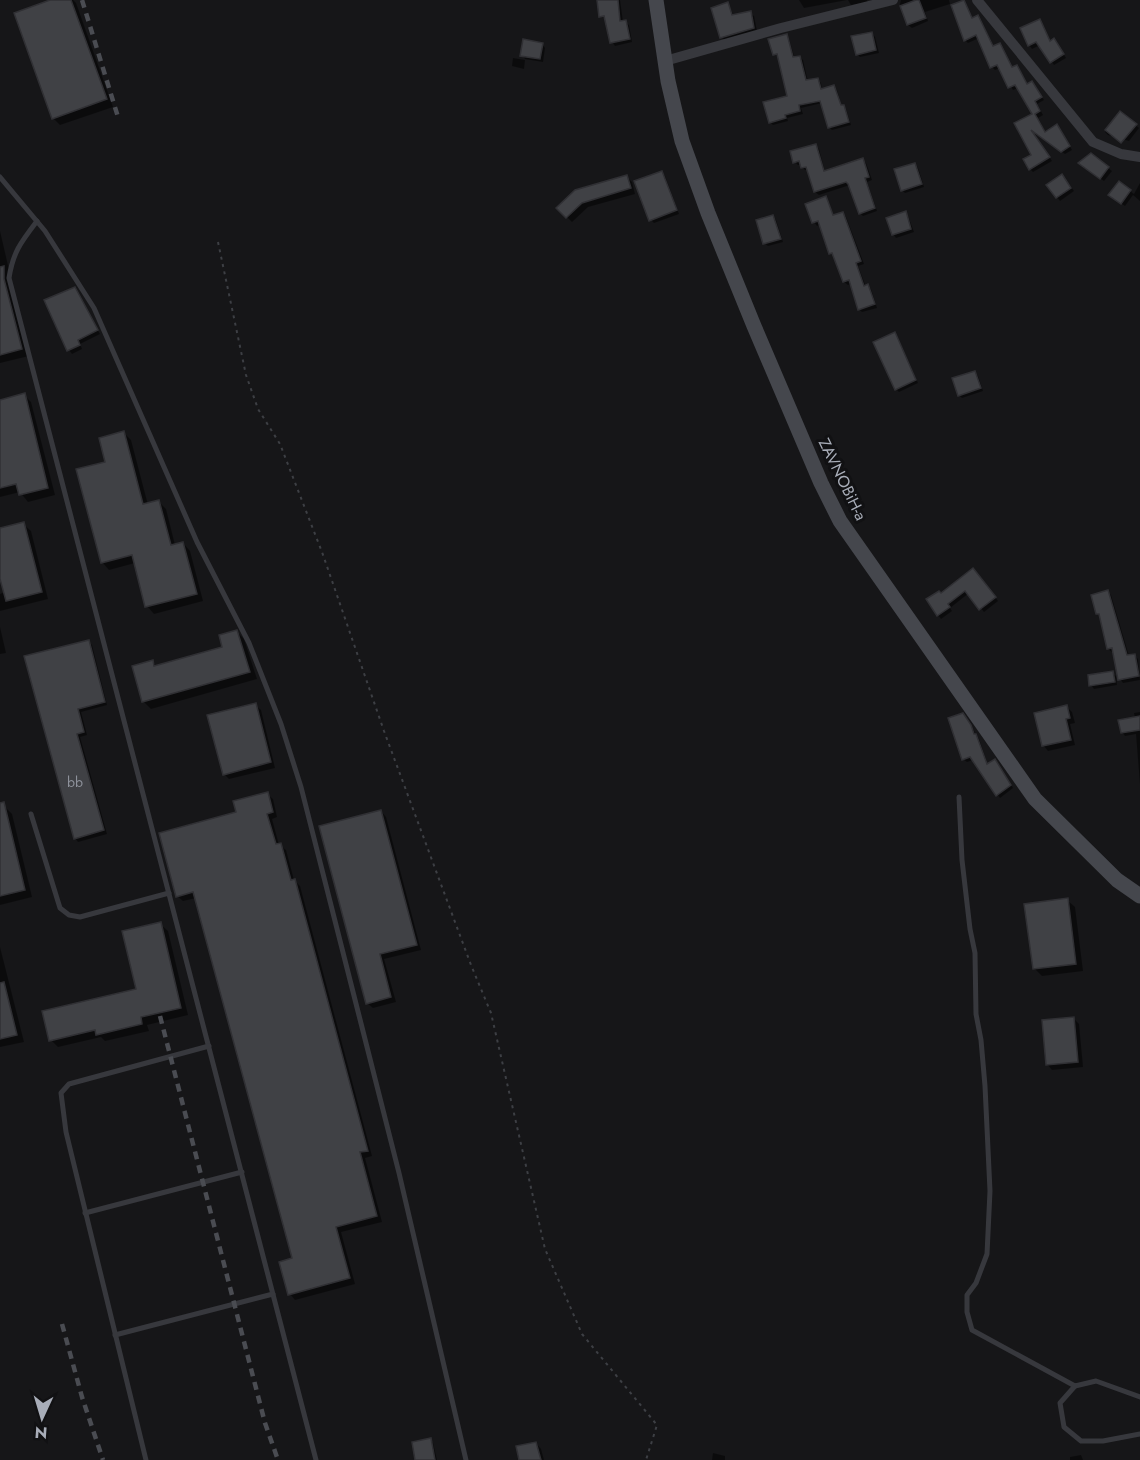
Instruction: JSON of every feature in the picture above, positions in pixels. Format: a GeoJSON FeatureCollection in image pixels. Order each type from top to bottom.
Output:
{"type":"FeatureCollection","features":[{"type":"Feature","properties":{"kind":"main road","name":"ZAVNOBiH-a"},"geometry":{"type":"LineString","coordinates":[[656,0],[665,61],[682,141],[708,213],[754,326],[821,483],[840,521],[1035,799],[1116,880],[1140,896]]}},
{"type":"Feature","properties":{"kind":"street"},"geometry":{"type":"LineString","coordinates":[[665,61],[892,0]]}},
{"type":"Feature","properties":{"kind":"street"},"geometry":{"type":"LineString","coordinates":[[977,0],[1093,141],[1121,154],[1140,157]]}},
{"type":"Feature","properties":{"kind":"lane"},"geometry":{"type":"LineString","coordinates":[[0,177],[37,221],[94,308],[197,542],[249,643],[281,724],[301,787],[399,1173],[466,1460]]}},
{"type":"Feature","properties":{"kind":"lane"},"geometry":{"type":"LineString","coordinates":[[37,221],[17,247],[9,278],[316,1460]]}},
{"type":"Feature","properties":{"kind":"lane"},"geometry":{"type":"LineString","coordinates":[[959,797],[962,860],[976,963],[976,1014],[985,1086],[990,1191],[987,1254],[976,1283],[967,1295],[967,1312],[972,1330],[1075,1386]]}},
{"type":"Feature","properties":{"kind":"lane"},"geometry":{"type":"LineString","coordinates":[[31,814],[60,908],[69,915],[80,917],[169,893]]}},
{"type":"Feature","properties":{"kind":"lane"},"geometry":{"type":"LineString","coordinates":[[146,1460],[66,1132],[61,1093],[69,1084],[209,1046]]}},
{"type":"Feature","properties":{"kind":"lane"},"geometry":{"type":"LineString","coordinates":[[86,1213],[242,1172]]}},
{"type":"Feature","properties":{"kind":"lane"},"geometry":{"type":"LineString","coordinates":[[115,1335],[273,1294]]}},
{"type":"Feature","properties":{"kind":"lane"},"geometry":{"type":"LineString","coordinates":[[1140,1397],[1096,1381],[1075,1386],[1060,1403],[1064,1427],[1082,1441],[1103,1441],[1140,1434]]}},
{"type":"Feature","properties":{"kind":"path"},"geometry":{"type":"LineString","coordinates":[[218,242],[246,375],[255,401],[280,444],[314,531],[388,742],[491,1013],[545,1249],[582,1334],[657,1425],[646,1460]]}},
{"type":"Feature","properties":{"kind":"building"},"geometry":{"type":"Polygon","coordinates":[[[50,0],[71,0],[107,99],[52,119],[14,13],[50,0]]]}},
{"type":"Feature","properties":{"kind":"building"},"geometry":{"type":"Polygon","coordinates":[[[597,0],[618,0],[620,21],[626,20],[630,39],[610,43],[604,16],[599,17],[597,0]]]}},
{"type":"Feature","properties":{"kind":"building"},"geometry":{"type":"Polygon","coordinates":[[[919,0],[926,18],[907,25],[900,6],[919,0]]]}},
{"type":"Feature","properties":{"kind":"building"},"geometry":{"type":"Polygon","coordinates":[[[964,0],[972,18],[978,15],[993,46],[1000,43],[1012,67],[1017,65],[1027,84],[1032,81],[1042,97],[1035,101],[1040,111],[1035,114],[1045,132],[1057,124],[1070,146],[1061,152],[1031,130],[1050,157],[1029,170],[1023,159],[1031,155],[1014,123],[1032,114],[1015,85],[1008,88],[997,65],[990,68],[976,35],[964,41],[951,5],[964,0]]]}},
{"type":"Feature","properties":{"kind":"building"},"geometry":{"type":"Polygon","coordinates":[[[728,2],[732,15],[751,11],[754,28],[720,38],[711,8],[728,2]]]}},
{"type":"Feature","properties":{"kind":"building"},"geometry":{"type":"Polygon","coordinates":[[[1040,19],[1050,41],[1054,38],[1064,54],[1050,63],[1036,42],[1028,46],[1020,28],[1040,19]]]}},
{"type":"Feature","properties":{"kind":"building"},"geometry":{"type":"Polygon","coordinates":[[[872,32],[876,50],[856,55],[851,36],[872,32]]]}},
{"type":"Feature","properties":{"kind":"building"},"geometry":{"type":"Polygon","coordinates":[[[787,34],[793,57],[800,56],[806,80],[818,78],[821,89],[834,85],[849,122],[828,128],[820,101],[799,105],[800,111],[769,123],[763,102],[787,96],[777,54],[773,55],[768,39],[787,34]]]}},
{"type":"Feature","properties":{"kind":"building"},"geometry":{"type":"Polygon","coordinates":[[[523,39],[543,43],[540,59],[520,56],[523,39]]]}},
{"type":"Feature","properties":{"kind":"building"},"geometry":{"type":"Polygon","coordinates":[[[1120,111],[1137,124],[1121,143],[1105,130],[1120,111]]]}},
{"type":"Feature","properties":{"kind":"building"},"geometry":{"type":"Polygon","coordinates":[[[816,144],[824,171],[863,158],[869,177],[865,178],[875,208],[859,214],[846,182],[814,192],[806,167],[801,168],[799,161],[793,163],[790,151],[816,144]]]}},
{"type":"Feature","properties":{"kind":"building"},"geometry":{"type":"Polygon","coordinates":[[[1091,153],[1109,167],[1100,179],[1078,163],[1091,153]]]}},
{"type":"Feature","properties":{"kind":"building"},"geometry":{"type":"Polygon","coordinates":[[[915,163],[922,184],[901,191],[894,169],[915,163]]]}},
{"type":"Feature","properties":{"kind":"building"},"geometry":{"type":"Polygon","coordinates":[[[662,171],[677,210],[649,221],[634,181],[662,171]]]}},
{"type":"Feature","properties":{"kind":"building"},"geometry":{"type":"Polygon","coordinates":[[[1062,174],[1071,188],[1056,198],[1046,185],[1062,174]]]}},
{"type":"Feature","properties":{"kind":"building"},"geometry":{"type":"Polygon","coordinates":[[[627,175],[631,188],[582,203],[566,218],[556,208],[575,190],[627,175]]]}},
{"type":"Feature","properties":{"kind":"building"},"geometry":{"type":"Polygon","coordinates":[[[1119,181],[1131,190],[1121,204],[1108,195],[1119,181]]]}},
{"type":"Feature","properties":{"kind":"building"},"geometry":{"type":"Polygon","coordinates":[[[826,196],[833,215],[843,212],[861,261],[856,263],[864,286],[868,284],[875,304],[858,310],[849,280],[843,282],[832,253],[829,254],[818,221],[812,223],[805,204],[826,196]]]}},
{"type":"Feature","properties":{"kind":"building"},"geometry":{"type":"Polygon","coordinates":[[[906,211],[911,229],[892,235],[886,218],[906,211]]]}},
{"type":"Feature","properties":{"kind":"building"},"geometry":{"type":"Polygon","coordinates":[[[773,215],[781,239],[763,244],[756,220],[773,215]]]}},
{"type":"Feature","properties":{"kind":"building"},"geometry":{"type":"Polygon","coordinates":[[[4,266],[4,279],[22,349],[0,355],[0,267],[4,266]]]}},
{"type":"Feature","properties":{"kind":"building"},"geometry":{"type":"Polygon","coordinates":[[[75,287],[98,330],[78,340],[80,345],[67,351],[44,300],[75,287]]]}},
{"type":"Feature","properties":{"kind":"building"},"geometry":{"type":"Polygon","coordinates":[[[895,332],[916,380],[895,390],[873,342],[895,332]]]}},
{"type":"Feature","properties":{"kind":"building"},"geometry":{"type":"Polygon","coordinates":[[[975,371],[981,388],[958,396],[952,378],[975,371]]]}},
{"type":"Feature","properties":{"kind":"building"},"geometry":{"type":"Polygon","coordinates":[[[25,393],[48,488],[19,495],[16,484],[0,488],[0,400],[25,393]]]}},
{"type":"Feature","properties":{"kind":"building"},"geometry":{"type":"Polygon","coordinates":[[[124,431],[143,504],[159,500],[171,545],[183,542],[197,594],[145,607],[132,555],[101,563],[76,469],[105,462],[99,438],[124,431]]]}},
{"type":"Feature","properties":{"kind":"building"},"geometry":{"type":"Polygon","coordinates":[[[24,522],[42,592],[6,601],[0,579],[0,528],[24,522]]]}},
{"type":"Feature","properties":{"kind":"building"},"geometry":{"type":"Polygon","coordinates":[[[973,568],[996,597],[979,610],[965,591],[948,604],[950,607],[937,616],[926,599],[939,591],[941,593],[973,568]]]}},
{"type":"Feature","properties":{"kind":"building"},"geometry":{"type":"Polygon","coordinates":[[[1108,590],[1127,655],[1135,654],[1139,676],[1118,680],[1112,648],[1107,649],[1099,614],[1096,614],[1091,595],[1108,590]]]}},
{"type":"Feature","properties":{"kind":"building"},"geometry":{"type":"Polygon","coordinates":[[[237,630],[250,672],[142,702],[132,666],[153,660],[154,666],[222,647],[219,635],[237,630]]]}},
{"type":"Feature","properties":{"kind":"building"},"geometry":{"type":"Polygon","coordinates":[[[89,640],[105,702],[78,709],[84,732],[77,734],[104,830],[74,839],[24,656],[89,640]]]}},
{"type":"Feature","properties":{"kind":"building"},"geometry":{"type":"Polygon","coordinates":[[[1113,671],[1115,682],[1089,686],[1088,675],[1113,671]]]}},
{"type":"Feature","properties":{"kind":"building"},"geometry":{"type":"Polygon","coordinates":[[[256,703],[271,762],[223,775],[207,715],[256,703]]]}},
{"type":"Feature","properties":{"kind":"building"},"geometry":{"type":"Polygon","coordinates":[[[1067,705],[1070,718],[1066,719],[1071,740],[1042,746],[1034,713],[1067,705]]]}},
{"type":"Feature","properties":{"kind":"building"},"geometry":{"type":"Polygon","coordinates":[[[963,713],[976,734],[987,764],[995,759],[1011,785],[996,796],[970,757],[962,760],[948,718],[963,713]]]}},
{"type":"Feature","properties":{"kind":"building"},"geometry":{"type":"Polygon","coordinates":[[[1140,716],[1140,730],[1121,733],[1118,720],[1140,716]]]}},
{"type":"Feature","properties":{"kind":"building"},"geometry":{"type":"Polygon","coordinates":[[[268,792],[273,812],[267,814],[276,844],[281,843],[291,880],[295,879],[368,1151],[360,1152],[377,1216],[336,1227],[350,1278],[288,1295],[279,1262],[292,1258],[193,892],[176,897],[159,833],[236,812],[233,801],[268,792]]]}},
{"type":"Feature","properties":{"kind":"building"},"geometry":{"type":"Polygon","coordinates":[[[4,802],[25,890],[0,896],[0,803],[4,802]]]}},
{"type":"Feature","properties":{"kind":"building"},"geometry":{"type":"Polygon","coordinates":[[[381,810],[417,945],[380,954],[391,997],[366,1004],[319,826],[381,810]]]}},
{"type":"Feature","properties":{"kind":"building"},"geometry":{"type":"Polygon","coordinates":[[[1068,898],[1076,964],[1033,969],[1024,904],[1068,898]]]}},
{"type":"Feature","properties":{"kind":"building"},"geometry":{"type":"Polygon","coordinates":[[[161,922],[181,1008],[141,1017],[142,1024],[96,1035],[95,1030],[49,1041],[42,1011],[136,989],[122,931],[161,922]]]}},
{"type":"Feature","properties":{"kind":"building"},"geometry":{"type":"Polygon","coordinates":[[[4,982],[17,1035],[0,1039],[0,983],[4,982]]]}},
{"type":"Feature","properties":{"kind":"building"},"geometry":{"type":"Polygon","coordinates":[[[1074,1017],[1078,1062],[1046,1065],[1042,1020],[1074,1017]]]}},
{"type":"Feature","properties":{"kind":"building"},"geometry":{"type":"Polygon","coordinates":[[[431,1438],[435,1460],[415,1460],[412,1442],[431,1438]]]}},
{"type":"Feature","properties":{"kind":"building"},"geometry":{"type":"Polygon","coordinates":[[[536,1442],[541,1460],[519,1460],[516,1446],[536,1442]]]}},
{"type":"Feature","properties":{"kind":"railway"},"geometry":{"type":"LineString","coordinates":[[82,0],[118,117]]}},
{"type":"Feature","properties":{"kind":"railway"},"geometry":{"type":"LineString","coordinates":[[160,1016],[265,1423],[278,1460]]}},
{"type":"Feature","properties":{"kind":"railway"},"geometry":{"type":"LineString","coordinates":[[62,1324],[82,1397],[103,1460]]}}]}
